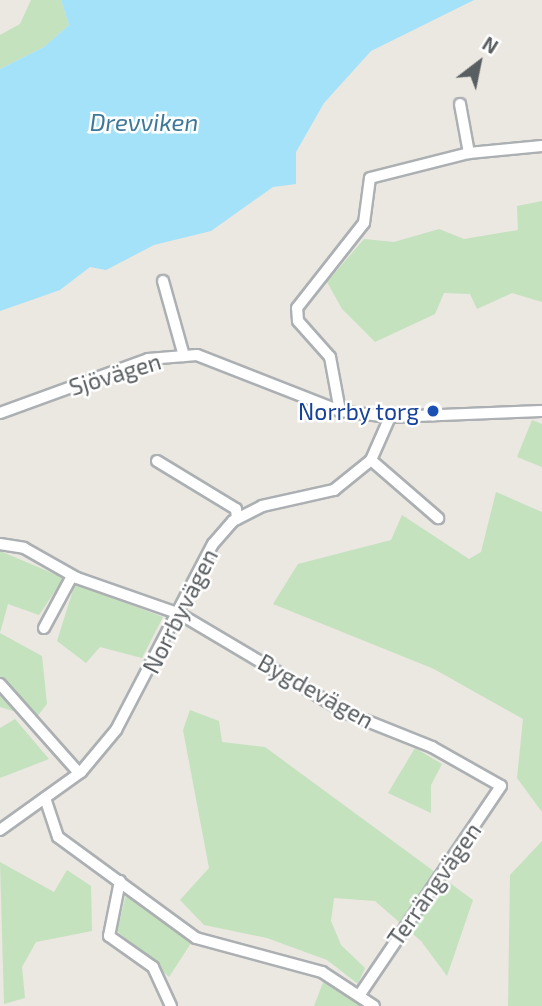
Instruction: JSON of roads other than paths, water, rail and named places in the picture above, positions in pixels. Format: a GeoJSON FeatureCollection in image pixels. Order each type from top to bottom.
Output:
{"type":"FeatureCollection","features":[{"type":"Feature","properties":{"kind":"street"},"geometry":{"type":"LineString","coordinates":[[460,104],[469,153]]}},
{"type":"Feature","properties":{"kind":"street"},"geometry":{"type":"LineString","coordinates":[[340,411],[330,357],[298,321],[297,308],[364,223],[370,178],[469,153],[542,146]]}},
{"type":"Feature","properties":{"kind":"street"},"geometry":{"type":"LineString","coordinates":[[163,281],[184,356]]}},
{"type":"Feature","properties":{"kind":"street","name":"Sjövägen"},"geometry":{"type":"LineString","coordinates":[[0,413],[148,359],[184,356],[233,364],[340,411],[390,417]]}},
{"type":"Feature","properties":{"kind":"street"},"geometry":{"type":"LineString","coordinates":[[390,417],[542,411]]}},
{"type":"Feature","properties":{"kind":"street","name":"Norrbyvägen"},"geometry":{"type":"LineString","coordinates":[[0,830],[79,773],[116,730],[180,614],[213,544],[237,519],[334,490],[371,460],[390,417]]}},
{"type":"Feature","properties":{"kind":"street"},"geometry":{"type":"LineString","coordinates":[[371,460],[438,518]]}},
{"type":"Feature","properties":{"kind":"street"},"geometry":{"type":"LineString","coordinates":[[157,461],[236,509],[237,519]]}},
{"type":"Feature","properties":{"kind":"street","name":"Bygdevägen"},"geometry":{"type":"LineString","coordinates":[[0,544],[24,548],[72,576],[180,614],[347,713],[493,778]]}},
{"type":"Feature","properties":{"kind":"street"},"geometry":{"type":"LineString","coordinates":[[44,628],[72,576]]}},
{"type":"Feature","properties":{"kind":"street"},"geometry":{"type":"LineString","coordinates":[[0,684],[79,773]]}},
{"type":"Feature","properties":{"kind":"street","name":"Terrängvägen"},"geometry":{"type":"LineString","coordinates":[[360,994],[451,851],[501,791],[493,778]]}},
{"type":"Feature","properties":{"kind":"street"},"geometry":{"type":"LineString","coordinates":[[45,799],[58,837],[196,938],[288,960],[360,994],[374,1006]]}},
{"type":"Feature","properties":{"kind":"street"},"geometry":{"type":"LineString","coordinates":[[120,881],[109,936],[153,967],[171,1006]]}},
{"type":"Feature","properties":{"kind":"water","name":"Drevviken"},"geometry":{"type":"Polygon","coordinates":[[[61,0],[474,0],[371,51],[324,103],[296,152],[296,184],[273,187],[211,231],[154,245],[106,270],[90,267],[60,290],[0,311],[0,69],[44,47],[69,25],[61,0]]]}},
{"type":"Feature","properties":{"kind":"place","name":"Norrby torg"},"geometry":{"type":"Point","coordinates":[433,411]}}]}
